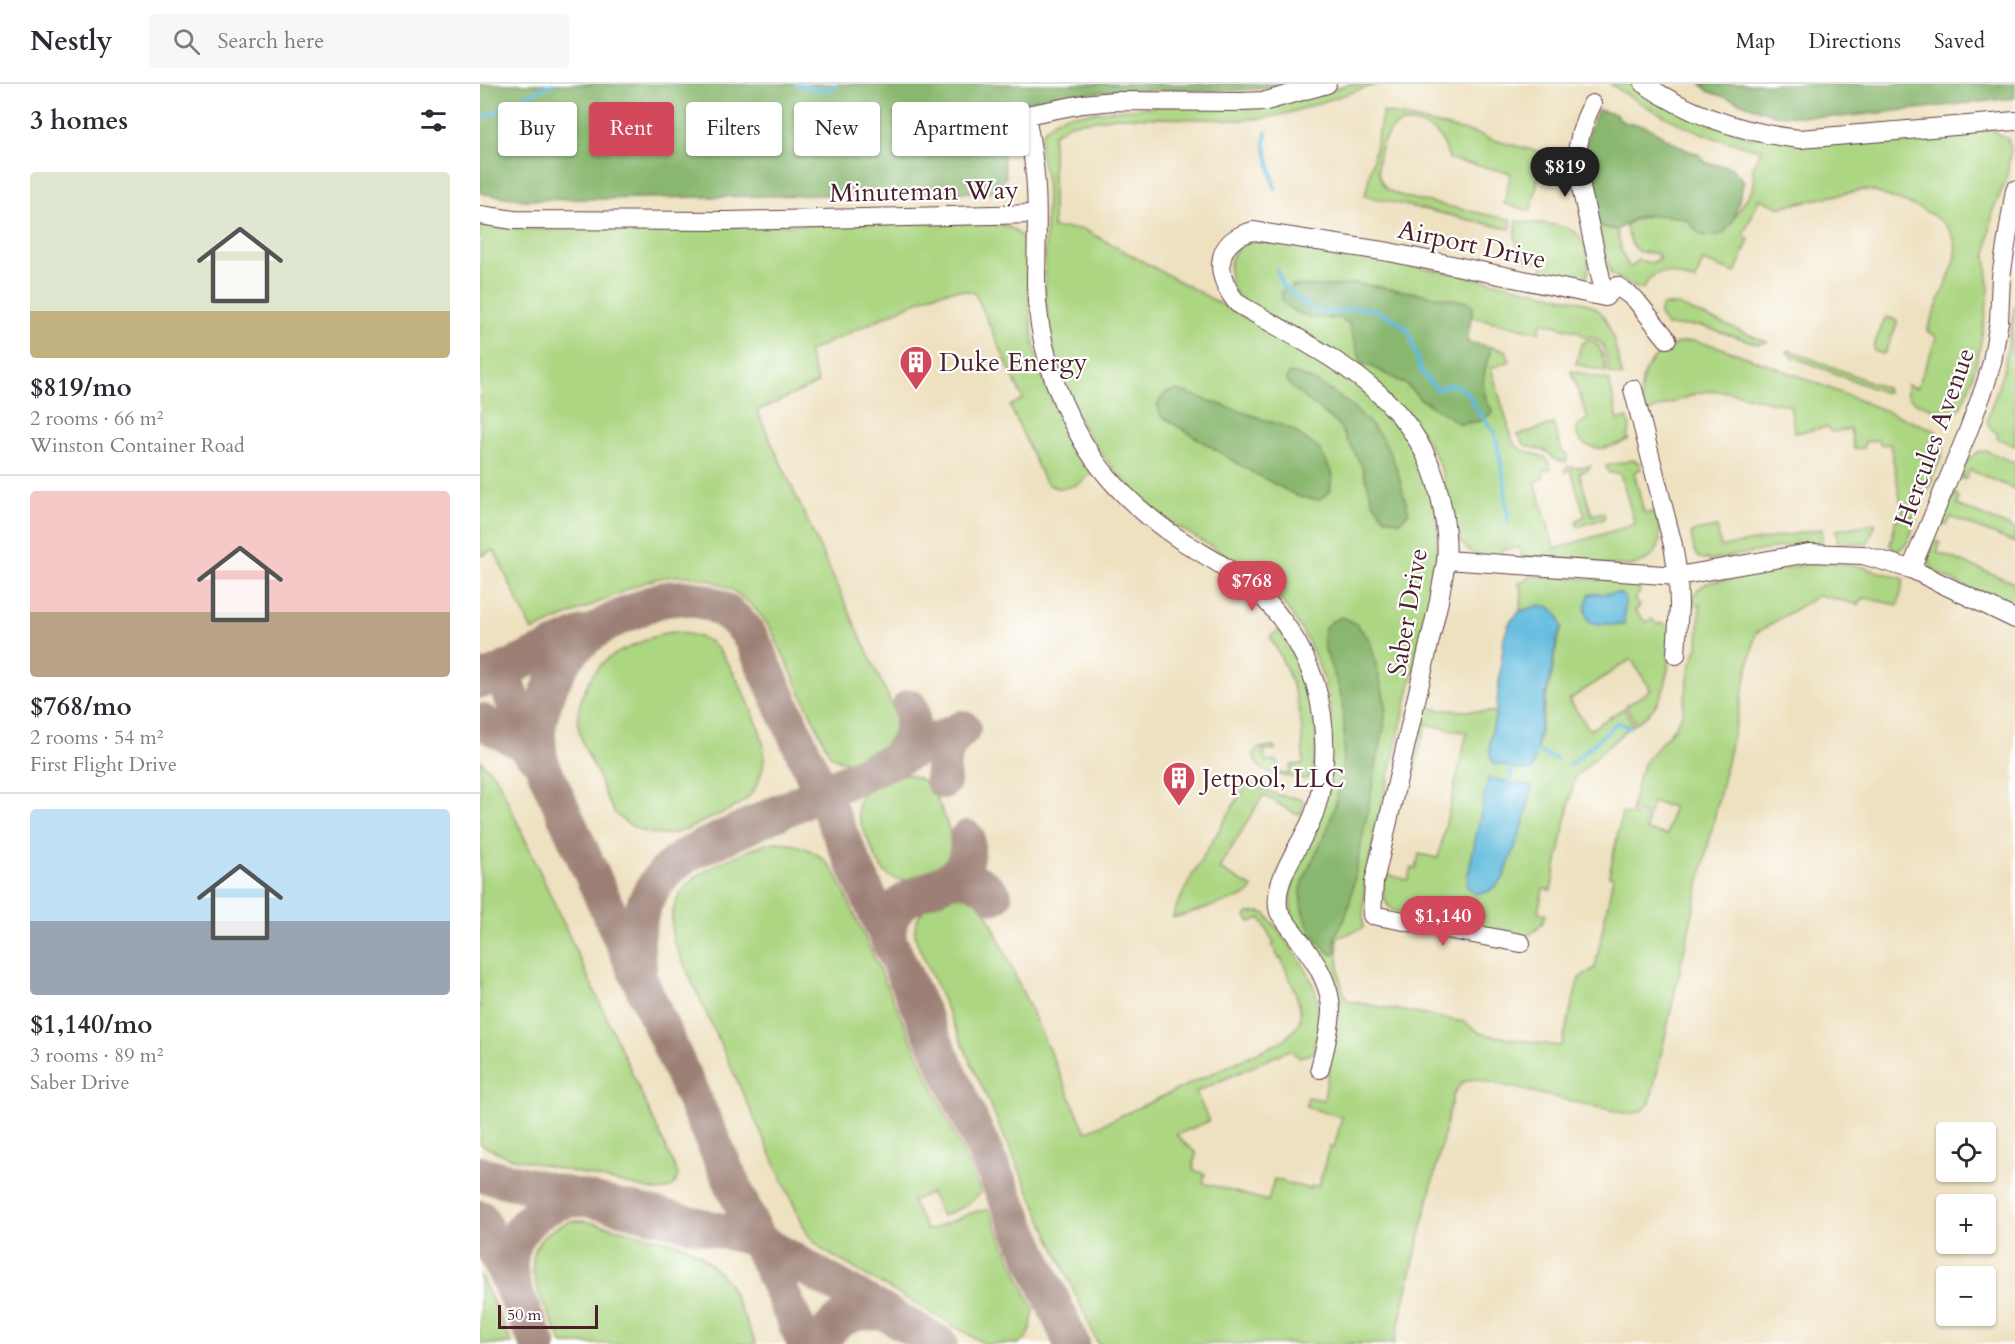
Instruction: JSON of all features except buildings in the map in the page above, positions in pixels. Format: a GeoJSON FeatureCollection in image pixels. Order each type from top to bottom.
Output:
{"type":"FeatureCollection","features":[{"type":"Feature","properties":{"kind":"street","name":"Minuteman Way"},"geometry":{"type":"LineString","coordinates":[[480,215],[514,220],[728,221],[1036,214],[1036,189],[1018,116],[1083,104],[1114,101],[1266,101],[1327,84]]}},
{"type":"Feature","properties":{"kind":"street"},"geometry":{"type":"LineString","coordinates":[[1644,84],[1715,120],[1772,136],[1800,139],[2015,121]]}},
{"type":"Feature","properties":{"kind":"street"},"geometry":{"type":"LineString","coordinates":[[1592,104],[1583,122],[1577,144],[1576,164],[1605,297]]}},
{"type":"Feature","properties":{"kind":"street","name":"Hercules Avenue"},"geometry":{"type":"LineString","coordinates":[[1911,569],[1985,386],[1992,362],[1999,321],[2001,277],[2011,240],[2015,190]]}},
{"type":"Feature","properties":{"kind":"street"},"geometry":{"type":"LineString","coordinates":[[1036,214],[1036,286],[1042,336],[1053,378],[1083,443],[1103,471],[1133,503],[1177,537],[1241,578],[1268,602],[1296,640],[1315,685],[1324,734],[1321,792],[1306,834],[1282,879],[1276,903],[1279,912],[1319,968],[1328,989],[1331,1010],[1320,1069]]}},
{"type":"Feature","properties":{"kind":"street","name":"Airport Drive"},"geometry":{"type":"LineString","coordinates":[[1239,235],[1253,231],[1389,252],[1605,297],[1617,286],[1635,298],[1666,339]]}},
{"type":"Feature","properties":{"kind":"street","name":"Saber Drive"},"geometry":{"type":"LineString","coordinates":[[1239,235],[1228,243],[1222,255],[1221,271],[1226,289],[1237,303],[1355,373],[1389,401],[1422,445],[1437,483],[1444,512],[1446,560],[1439,601],[1374,882],[1372,915],[1521,943]]}},
{"type":"Feature","properties":{"kind":"street","name":"Hercules Avenue"},"geometry":{"type":"LineString","coordinates":[[1999,321],[2015,280]]}},
{"type":"Feature","properties":{"kind":"street"},"geometry":{"type":"LineString","coordinates":[[1633,389],[1672,545],[1679,606],[1676,655]]}},
{"type":"Feature","properties":{"kind":"street"},"geometry":{"type":"LineString","coordinates":[[1446,560],[1677,576],[1809,553],[1863,555],[1911,569],[2015,619]]}},
{"type":"Feature","properties":{"kind":"green space"},"geometry":{"type":"Polygon","coordinates":[[[480,84],[1285,84],[1227,91],[1112,91],[1029,102],[892,102],[892,156],[1003,156],[1006,177],[996,192],[526,200],[480,193],[480,84]]]}},
{"type":"Feature","properties":{"kind":"green space"},"geometry":{"type":"Polygon","coordinates":[[[1350,84],[1377,84],[1289,113],[1265,118],[1239,120],[1117,117],[1069,124],[1053,135],[1053,228],[1083,229],[1267,329],[1343,374],[1377,401],[1404,431],[1426,474],[1437,513],[1436,575],[1372,849],[1364,892],[1363,928],[1337,938],[1340,979],[1348,1001],[1464,1022],[1482,1034],[1558,1046],[1562,1044],[1579,978],[1595,968],[1613,877],[1609,876],[1622,813],[1648,818],[1646,830],[1667,835],[1673,807],[1652,802],[1649,815],[1631,811],[1639,776],[1646,760],[1675,727],[1682,714],[1691,664],[1698,647],[1700,605],[1691,604],[1696,592],[1707,583],[1819,562],[1859,566],[1904,579],[1898,605],[1865,598],[1859,605],[1819,595],[1756,633],[1650,1103],[1647,1106],[1631,1114],[1476,1079],[1462,1084],[1453,1096],[1394,1344],[1098,1344],[917,943],[915,928],[917,921],[920,914],[930,904],[954,894],[970,896],[984,908],[1086,1132],[1282,1041],[1293,1031],[1300,1019],[1297,997],[1261,918],[1250,922],[1246,916],[1249,913],[1266,914],[1301,961],[1316,993],[1319,1011],[1318,1030],[1313,1051],[1311,1054],[1299,1057],[1289,1050],[1196,1092],[1209,1121],[1176,1135],[1196,1153],[1193,1170],[1205,1174],[1203,1183],[1268,1201],[1274,1179],[1310,1189],[1311,1186],[1319,1186],[1329,1147],[1334,1148],[1342,1117],[1309,1108],[1306,1105],[1308,1097],[1324,1100],[1336,1021],[1293,919],[1290,899],[1312,824],[1331,713],[1324,682],[1307,639],[1277,596],[1251,572],[1172,523],[1140,497],[1109,463],[1083,426],[1073,407],[1062,381],[1048,325],[1045,276],[1047,193],[1041,157],[1041,138],[1045,129],[1068,115],[1333,89],[1350,84]]]}},
{"type":"Feature","properties":{"kind":"green space"},"geometry":{"type":"Polygon","coordinates":[[[1610,84],[1630,84],[1659,103],[1752,138],[1995,129],[1995,133],[2008,139],[2011,149],[2006,181],[1993,210],[1986,257],[1989,290],[1980,347],[1971,383],[1961,407],[1953,413],[1943,413],[1913,401],[1907,395],[1907,385],[1917,388],[1937,337],[1927,331],[1955,261],[1956,245],[1951,232],[1942,222],[1901,201],[1873,191],[1862,190],[1781,208],[1759,199],[1743,236],[1749,239],[1735,273],[1703,261],[1695,281],[1673,274],[1659,273],[1640,290],[1611,274],[1598,226],[1617,230],[1623,255],[1630,267],[1637,260],[1651,263],[1660,259],[1656,253],[1639,252],[1631,243],[1625,225],[1636,219],[1661,215],[1674,217],[1724,233],[1754,187],[1753,166],[1761,150],[1721,140],[1687,127],[1610,84]]]}},
{"type":"Feature","properties":{"kind":"green space"},"geometry":{"type":"Polygon","coordinates":[[[1701,84],[2015,84],[2015,98],[1841,117],[1775,115],[1708,91],[1701,84]]]}},
{"type":"Feature","properties":{"kind":"green space"},"geometry":{"type":"Polygon","coordinates":[[[1598,110],[1615,114],[1623,122],[1646,126],[1686,150],[1698,154],[1707,163],[1730,167],[1744,181],[1733,221],[1724,233],[1711,236],[1702,235],[1687,219],[1662,215],[1638,217],[1617,230],[1598,226],[1584,160],[1589,130],[1598,110]]]}},
{"type":"Feature","properties":{"kind":"green space"},"geometry":{"type":"Polygon","coordinates":[[[1383,112],[1479,134],[1489,139],[1544,153],[1531,211],[1504,204],[1511,173],[1449,159],[1437,134],[1427,127],[1412,123],[1399,124],[1392,129],[1382,144],[1378,171],[1385,187],[1405,197],[1512,220],[1510,229],[1365,196],[1383,112]]]}},
{"type":"Feature","properties":{"kind":"green space"},"geometry":{"type":"Polygon","coordinates":[[[1517,221],[1555,225],[1576,233],[1583,243],[1588,258],[1586,278],[1581,282],[1572,283],[1540,278],[1544,264],[1519,256],[1515,235],[1517,221]]]}},
{"type":"Feature","properties":{"kind":"green space"},"geometry":{"type":"Polygon","coordinates":[[[974,222],[1004,225],[1016,232],[1027,245],[1031,320],[1041,374],[1058,412],[1090,470],[1091,473],[1087,478],[1075,485],[1062,488],[1049,485],[1044,480],[1010,406],[1023,399],[975,293],[970,291],[952,291],[929,296],[808,352],[818,383],[757,411],[896,714],[896,731],[884,747],[878,752],[856,760],[841,761],[830,755],[772,631],[751,605],[738,594],[710,580],[677,576],[653,580],[631,587],[532,631],[494,550],[480,556],[480,223],[496,227],[526,229],[974,222]]]}},
{"type":"Feature","properties":{"kind":"green space"},"geometry":{"type":"Polygon","coordinates":[[[1262,240],[1463,275],[1575,300],[1597,309],[1610,330],[1622,376],[1609,373],[1604,347],[1601,343],[1592,336],[1585,338],[1579,332],[1542,322],[1539,332],[1472,317],[1473,306],[1469,302],[1355,283],[1322,287],[1291,285],[1328,319],[1341,318],[1349,324],[1362,364],[1373,367],[1407,385],[1419,398],[1460,424],[1481,421],[1488,404],[1483,390],[1483,377],[1491,347],[1506,351],[1510,361],[1491,368],[1513,442],[1520,449],[1546,458],[1551,469],[1544,471],[1543,478],[1535,482],[1555,549],[1635,524],[1620,473],[1609,473],[1606,466],[1633,460],[1639,463],[1641,469],[1634,472],[1644,513],[1656,512],[1660,540],[1654,553],[1649,559],[1630,566],[1521,559],[1521,548],[1503,549],[1502,558],[1479,555],[1467,549],[1455,532],[1439,463],[1419,428],[1242,300],[1234,290],[1230,275],[1231,259],[1245,244],[1262,240]]]}},
{"type":"Feature","properties":{"kind":"green space"},"geometry":{"type":"Polygon","coordinates":[[[1355,283],[1469,302],[1473,306],[1467,342],[1491,347],[1484,373],[1483,388],[1493,412],[1481,421],[1460,424],[1419,398],[1407,385],[1373,367],[1362,364],[1349,324],[1341,318],[1311,318],[1292,310],[1282,301],[1281,292],[1297,286],[1336,286],[1355,283]]]}},
{"type":"Feature","properties":{"kind":"green space"},"geometry":{"type":"Polygon","coordinates":[[[1678,305],[1767,342],[1759,344],[1701,326],[1667,326],[1660,314],[1663,306],[1678,305]]]}},
{"type":"Feature","properties":{"kind":"green space"},"geometry":{"type":"Polygon","coordinates":[[[2015,305],[2011,348],[2015,357],[2015,446],[1997,438],[1998,434],[1990,428],[1987,420],[2003,372],[2015,305]]]}},
{"type":"Feature","properties":{"kind":"green space"},"geometry":{"type":"Polygon","coordinates":[[[1885,318],[1897,321],[1897,324],[1885,353],[1882,354],[1874,351],[1873,348],[1885,318]]]}},
{"type":"Feature","properties":{"kind":"green space"},"geometry":{"type":"Polygon","coordinates":[[[1590,339],[1600,349],[1606,372],[1576,364],[1581,344],[1590,339]]]}},
{"type":"Feature","properties":{"kind":"green space"},"geometry":{"type":"Polygon","coordinates":[[[1693,341],[1716,346],[1796,375],[1936,431],[1935,434],[1943,445],[1942,454],[1916,519],[1903,514],[1890,444],[1880,445],[1878,440],[1865,442],[1863,448],[1854,449],[1850,429],[1832,432],[1827,427],[1795,433],[1790,405],[1721,391],[1698,393],[1645,413],[1641,396],[1642,383],[1650,364],[1664,350],[1673,345],[1693,341]]]}},
{"type":"Feature","properties":{"kind":"green space"},"geometry":{"type":"Polygon","coordinates":[[[1789,350],[1886,388],[1887,392],[1791,356],[1787,352],[1789,350]]]}},
{"type":"Feature","properties":{"kind":"green space"},"geometry":{"type":"Polygon","coordinates":[[[1571,371],[1609,380],[1618,420],[1628,418],[1630,429],[1627,436],[1629,439],[1601,448],[1586,445],[1579,439],[1578,425],[1588,419],[1571,371]]]}},
{"type":"Feature","properties":{"kind":"green space"},"geometry":{"type":"Polygon","coordinates":[[[1289,373],[1303,376],[1332,391],[1360,413],[1382,438],[1395,464],[1409,512],[1400,522],[1384,517],[1373,502],[1362,466],[1338,424],[1291,387],[1286,380],[1289,373]]]}},
{"type":"Feature","properties":{"kind":"green space"},"geometry":{"type":"Polygon","coordinates":[[[1178,390],[1292,429],[1320,450],[1333,475],[1329,492],[1319,500],[1299,497],[1250,471],[1161,416],[1157,405],[1165,393],[1178,390]]]}},
{"type":"Feature","properties":{"kind":"green space"},"geometry":{"type":"Polygon","coordinates":[[[1553,424],[1562,451],[1568,456],[1566,462],[1554,459],[1548,452],[1525,445],[1518,435],[1553,424]]]}},
{"type":"Feature","properties":{"kind":"green space"},"geometry":{"type":"Polygon","coordinates":[[[1987,451],[2015,463],[2015,489],[1970,470],[1966,479],[1962,479],[1969,459],[1976,453],[1987,451]]]}},
{"type":"Feature","properties":{"kind":"green space"},"geometry":{"type":"Polygon","coordinates":[[[1567,466],[1575,468],[1591,466],[1588,470],[1579,473],[1592,515],[1603,512],[1605,516],[1603,519],[1576,525],[1577,520],[1585,516],[1571,470],[1564,472],[1567,466]]]}},
{"type":"Feature","properties":{"kind":"green space"},"geometry":{"type":"Polygon","coordinates":[[[1955,493],[1959,497],[1957,505],[2015,529],[2015,543],[1951,517],[1947,525],[1942,525],[1955,493]]]}},
{"type":"Feature","properties":{"kind":"green space"},"geometry":{"type":"Polygon","coordinates":[[[1904,517],[1915,522],[1906,544],[1894,550],[1890,545],[1896,519],[1904,517]]]}},
{"type":"Feature","properties":{"kind":"green space"},"geometry":{"type":"Polygon","coordinates":[[[1875,523],[1866,544],[1838,542],[1836,530],[1875,523]]]}},
{"type":"Feature","properties":{"kind":"green space"},"geometry":{"type":"Polygon","coordinates":[[[1717,527],[1721,547],[1822,529],[1822,542],[1792,545],[1711,560],[1699,558],[1694,550],[1691,533],[1717,527]]]}},
{"type":"Feature","properties":{"kind":"green space"},"geometry":{"type":"Polygon","coordinates":[[[1936,541],[1940,543],[1937,552],[2015,583],[2015,612],[1934,571],[1929,556],[1936,541]]]}},
{"type":"Feature","properties":{"kind":"green space"},"geometry":{"type":"Polygon","coordinates":[[[1532,576],[1638,581],[1640,592],[1634,600],[1640,606],[1635,611],[1646,622],[1652,619],[1657,624],[1664,623],[1670,629],[1668,669],[1662,694],[1656,705],[1636,723],[1626,706],[1651,690],[1631,659],[1569,700],[1590,730],[1624,708],[1634,725],[1618,721],[1568,765],[1570,767],[1618,723],[1627,729],[1575,777],[1551,890],[1543,889],[1538,912],[1546,914],[1537,929],[1522,937],[1394,911],[1387,904],[1383,890],[1384,874],[1408,880],[1411,868],[1416,869],[1419,854],[1438,858],[1467,733],[1426,724],[1413,776],[1411,779],[1408,778],[1424,701],[1428,701],[1427,707],[1440,710],[1496,712],[1490,741],[1537,752],[1545,702],[1562,627],[1541,605],[1520,611],[1522,591],[1519,583],[1532,576]],[[1624,596],[1586,613],[1589,621],[1625,614],[1624,596]]]}},
{"type":"Feature","properties":{"kind":"green space"},"geometry":{"type":"Polygon","coordinates":[[[1342,617],[1356,624],[1370,640],[1386,705],[1384,727],[1350,902],[1345,919],[1335,936],[1336,953],[1333,955],[1322,946],[1311,931],[1303,913],[1301,888],[1327,830],[1341,777],[1344,740],[1342,700],[1323,636],[1327,625],[1342,617]]]}},
{"type":"Feature","properties":{"kind":"green space"},"geometry":{"type":"Polygon","coordinates":[[[1277,631],[1282,632],[1298,665],[1314,718],[1315,755],[1312,774],[1306,779],[1273,773],[1259,766],[1255,760],[1254,752],[1259,748],[1274,746],[1275,750],[1264,750],[1265,761],[1278,761],[1278,773],[1289,774],[1291,765],[1303,764],[1300,713],[1292,683],[1270,637],[1277,631]]]}},
{"type":"Feature","properties":{"kind":"green space"},"geometry":{"type":"Polygon","coordinates":[[[671,632],[687,634],[710,642],[726,661],[752,710],[762,740],[764,762],[757,784],[751,794],[741,803],[683,831],[663,835],[648,833],[634,827],[621,819],[613,810],[582,742],[578,714],[585,689],[594,673],[605,661],[616,653],[658,635],[671,632]]]}},
{"type":"Feature","properties":{"kind":"green space"},"geometry":{"type":"Polygon","coordinates":[[[480,760],[497,778],[678,1174],[676,1182],[669,1188],[658,1191],[508,1157],[480,1144],[480,760]]]}},
{"type":"Feature","properties":{"kind":"green space"},"geometry":{"type":"Polygon","coordinates":[[[902,774],[919,778],[931,789],[944,815],[952,842],[949,855],[935,870],[916,879],[906,880],[888,875],[881,867],[858,813],[858,805],[865,792],[879,782],[902,774]]]}},
{"type":"Feature","properties":{"kind":"green space"},"geometry":{"type":"Polygon","coordinates":[[[1247,783],[1278,795],[1301,799],[1304,802],[1301,814],[1296,814],[1263,795],[1219,869],[1253,888],[1242,897],[1173,918],[1175,909],[1194,872],[1247,783]]]}},
{"type":"Feature","properties":{"kind":"green space"},"geometry":{"type":"Polygon","coordinates":[[[776,842],[796,845],[812,851],[826,862],[838,878],[981,1193],[963,1207],[942,1216],[931,1193],[912,1201],[927,1231],[977,1211],[989,1210],[1034,1311],[1030,1331],[1025,1340],[1018,1344],[985,1344],[824,1251],[808,1236],[673,940],[672,919],[676,901],[685,887],[712,867],[764,844],[776,842]]]}},
{"type":"Feature","properties":{"kind":"green space"},"geometry":{"type":"Polygon","coordinates":[[[572,1221],[585,1221],[681,1244],[701,1255],[728,1282],[756,1344],[563,1344],[539,1292],[534,1275],[533,1258],[538,1243],[551,1231],[572,1221]]]}},
{"type":"Feature","properties":{"kind":"green space"},"geometry":{"type":"Polygon","coordinates":[[[480,1274],[512,1344],[480,1344],[480,1274]]]}},
{"type":"Feature","properties":{"kind":"water"},"geometry":{"type":"Polygon","coordinates":[[[1618,593],[1624,596],[1625,600],[1624,625],[1598,624],[1589,621],[1586,607],[1590,594],[1618,593]]]}},
{"type":"Feature","properties":{"kind":"water"},"geometry":{"type":"Polygon","coordinates":[[[1541,605],[1550,607],[1558,615],[1562,627],[1556,643],[1533,768],[1530,772],[1494,763],[1490,757],[1490,741],[1496,712],[1504,637],[1510,622],[1520,611],[1541,605]]]}},
{"type":"Feature","properties":{"kind":"water"},"geometry":{"type":"Polygon","coordinates":[[[1488,778],[1532,786],[1524,823],[1503,879],[1488,892],[1476,894],[1467,887],[1468,875],[1488,778]]]}},
{"type":"Feature","properties":{"kind":"waterway"},"geometry":{"type":"LineString","coordinates":[[480,119],[552,84]]}},
{"type":"Feature","properties":{"kind":"waterway"},"geometry":{"type":"LineString","coordinates":[[797,84],[823,90],[837,84]]}},
{"type":"Feature","properties":{"kind":"waterway"},"geometry":{"type":"LineString","coordinates":[[1266,132],[1265,145],[1275,189]]}},
{"type":"Feature","properties":{"kind":"waterway"},"geometry":{"type":"LineString","coordinates":[[1277,269],[1283,286],[1313,310],[1330,312],[1360,308],[1375,310],[1399,322],[1409,332],[1421,371],[1437,390],[1447,385],[1460,387],[1469,395],[1475,407],[1495,433],[1504,478],[1508,521]]}},
{"type":"Feature","properties":{"kind":"waterway"},"geometry":{"type":"LineString","coordinates":[[1569,766],[1618,722],[1629,728]]}},
{"type":"Feature","properties":{"kind":"waterway"},"geometry":{"type":"LineString","coordinates":[[1532,750],[1557,759]]}},
{"type":"Feature","properties":{"kind":"waterway"},"geometry":{"type":"LineString","coordinates":[[1509,785],[1513,763]]}},
{"type":"Feature","properties":{"kind":"taxiway"},"geometry":{"type":"LineString","coordinates":[[540,759],[539,723],[548,692],[568,656],[580,642],[602,626],[652,603],[672,598],[684,598],[716,606],[745,629],[755,646],[1072,1344]]}},
{"type":"Feature","properties":{"kind":"taxiway"},"geometry":{"type":"LineString","coordinates":[[480,681],[583,634]]}},
{"type":"Feature","properties":{"kind":"taxiway"},"geometry":{"type":"LineString","coordinates":[[500,672],[805,1344]]}},
{"type":"Feature","properties":{"kind":"taxiway"},"geometry":{"type":"LineString","coordinates":[[895,759],[905,747],[910,735],[912,728],[910,707]]}},
{"type":"Feature","properties":{"kind":"taxiway"},"geometry":{"type":"LineString","coordinates":[[480,721],[520,742],[539,759]]}},
{"type":"Feature","properties":{"kind":"taxiway"},"geometry":{"type":"LineString","coordinates":[[943,781],[946,752],[952,740],[963,728]]}},
{"type":"Feature","properties":{"kind":"taxiway"},"geometry":{"type":"LineString","coordinates":[[639,967],[637,932],[640,916],[654,886],[677,862],[692,852],[963,728]]}},
{"type":"Feature","properties":{"kind":"taxiway"},"geometry":{"type":"LineString","coordinates":[[889,943],[890,921],[898,907],[912,897],[943,883],[956,873],[965,859],[967,838]]}},
{"type":"Feature","properties":{"kind":"taxiway"},"geometry":{"type":"LineString","coordinates":[[949,880],[974,881],[994,896]]}},
{"type":"Feature","properties":{"kind":"taxiway"},"geometry":{"type":"LineString","coordinates":[[480,1174],[759,1241],[940,1344]]}},
{"type":"Feature","properties":{"kind":"taxiway"},"geometry":{"type":"LineString","coordinates":[[514,1291],[510,1274],[512,1250],[525,1226],[534,1216],[558,1203],[584,1199]]}},
{"type":"Feature","properties":{"kind":"taxiway"},"geometry":{"type":"LineString","coordinates":[[480,1218],[538,1344]]}},
{"type":"Feature","properties":{"kind":"taxiway"},"geometry":{"type":"LineString","coordinates":[[822,1344],[833,1326],[848,1316],[867,1312],[887,1314]]}},
{"type":"Feature","properties":{"kind":"place","name":"Duke Energy"},"geometry":{"type":"Point","coordinates":[916,391]}},
{"type":"Feature","properties":{"kind":"place","name":"Jetpool, LLC"},"geometry":{"type":"Point","coordinates":[1179,807]}}]}
